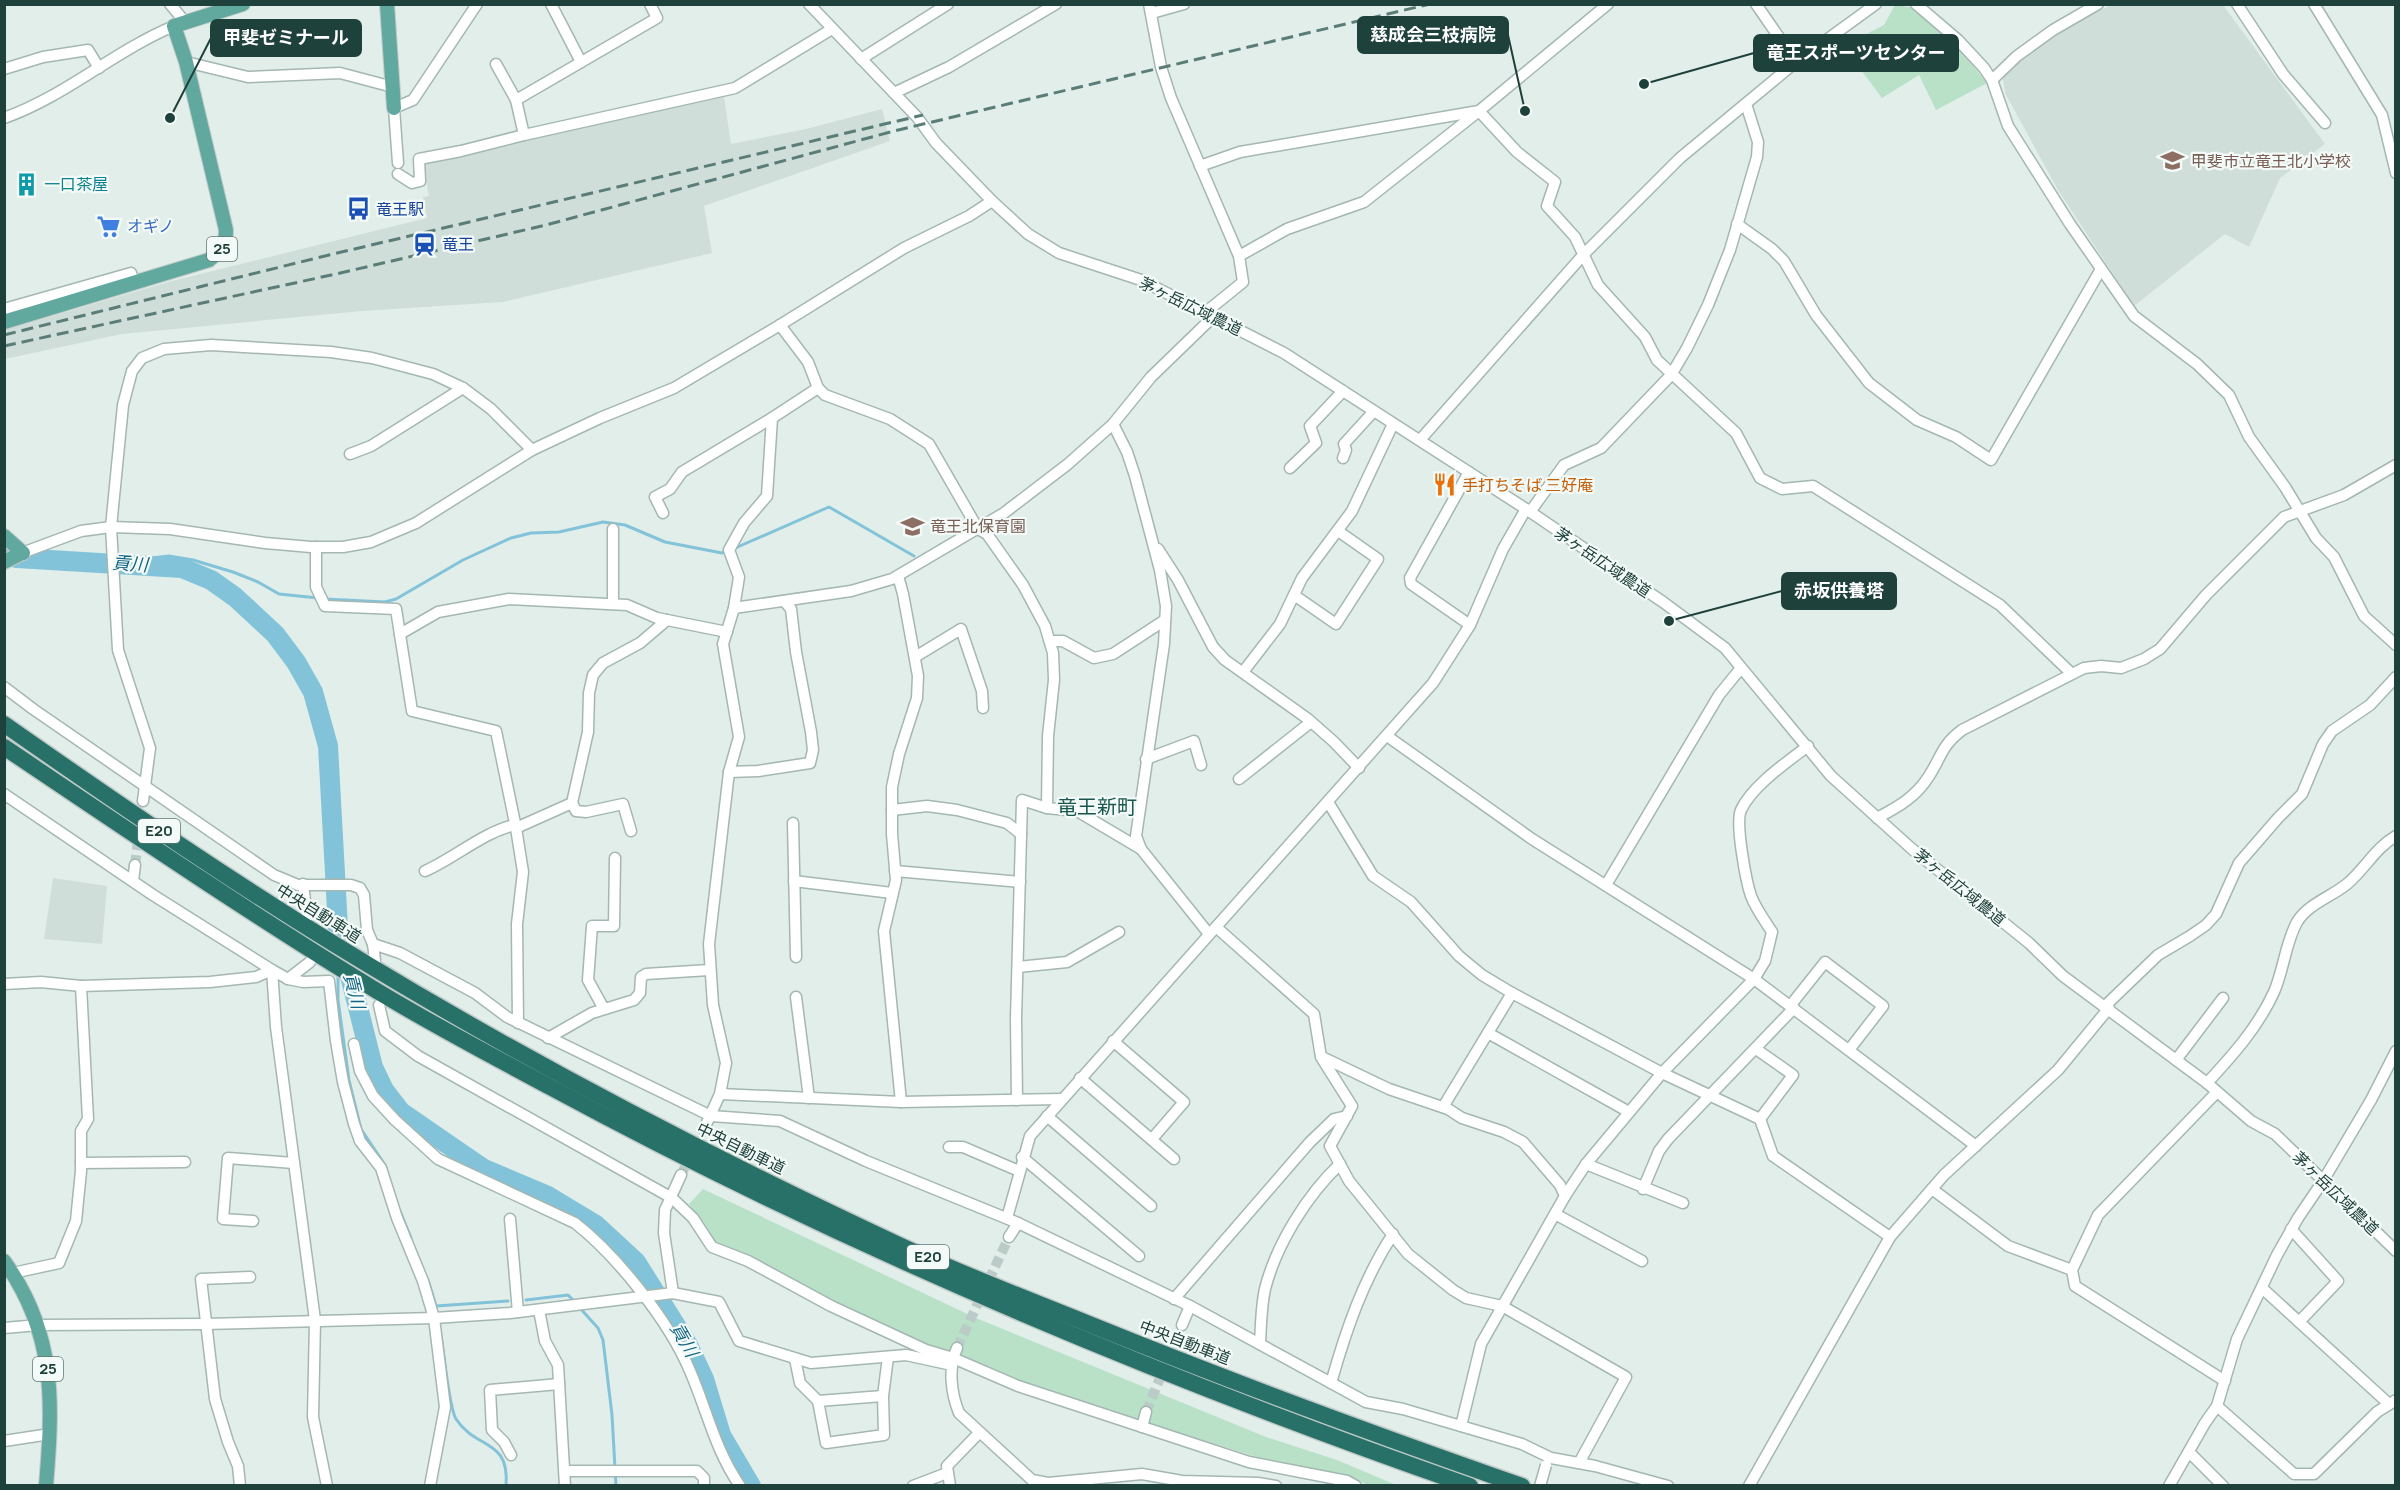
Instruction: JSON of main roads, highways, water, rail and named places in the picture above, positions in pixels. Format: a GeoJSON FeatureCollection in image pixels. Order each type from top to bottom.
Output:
{"type":"FeatureCollection","features":[{"type":"Feature","properties":{"kind":"highway","name":"中央自動車道"},"geometry":{"type":"LineString","coordinates":[[4,724],[146,822],[317,933],[370,961],[513,1049],[632,1114],[903,1247],[1138,1344],[1418,1449],[1522,1485]]}},
{"type":"Feature","properties":{"kind":"highway","name":"中央自動車道"},"geometry":{"type":"LineString","coordinates":[[4,747],[215,888],[313,957],[712,1172],[896,1259],[1142,1364],[1468,1485]]}},
{"type":"Feature","properties":{"kind":"highway"},"geometry":{"type":"LineString","coordinates":[[1418,1449],[1547,1485]]}},
{"type":"Feature","properties":{"kind":"main road","name":"25"},"geometry":{"type":"LineString","coordinates":[[4,322],[209,260],[222,249],[226,242],[226,230],[186,62],[180,24],[243,4]]}},
{"type":"Feature","properties":{"kind":"main road"},"geometry":{"type":"LineString","coordinates":[[387,4],[394,108]]}},
{"type":"Feature","properties":{"kind":"main road"},"geometry":{"type":"LineString","coordinates":[[4,537],[22,553],[4,562]]}},
{"type":"Feature","properties":{"kind":"main road","name":"25"},"geometry":{"type":"LineString","coordinates":[[4,1261],[13,1273],[39,1325],[51,1389],[46,1485]]}},
{"type":"Feature","properties":{"kind":"waterway"},"geometry":{"type":"LineString","coordinates":[[733,549],[829,507],[914,556]]}},
{"type":"Feature","properties":{"kind":"waterway"},"geometry":{"type":"LineString","coordinates":[[325,599],[385,602],[396,599],[463,560],[511,538],[531,533],[559,532],[603,522],[625,525],[665,542],[722,553],[727,551]]}},
{"type":"Feature","properties":{"kind":"waterway","name":"貢川"},"geometry":{"type":"LineString","coordinates":[[4,555],[17,558],[182,568],[211,580],[235,597],[275,634],[296,662],[313,692],[328,746],[338,928],[373,1067],[384,1090],[401,1112],[459,1152],[484,1169],[548,1196],[596,1225],[636,1262],[688,1345],[704,1379],[721,1435],[751,1486]]}},
{"type":"Feature","properties":{"kind":"waterway"},"geometry":{"type":"LineString","coordinates":[[117,562],[169,556],[193,560],[233,572],[279,594],[318,598]]}},
{"type":"Feature","properties":{"kind":"waterway","name":"貢川"},"geometry":{"type":"LineString","coordinates":[[338,928],[338,940]]}},
{"type":"Feature","properties":{"kind":"waterway"},"geometry":{"type":"LineString","coordinates":[[338,974],[338,1000],[349,1080],[361,1129],[385,1165]]}},
{"type":"Feature","properties":{"kind":"waterway"},"geometry":{"type":"LineString","coordinates":[[400,1211],[411,1238]]}},
{"type":"Feature","properties":{"kind":"waterway"},"geometry":{"type":"LineString","coordinates":[[428,1280],[436,1306]]}},
{"type":"Feature","properties":{"kind":"waterway"},"geometry":{"type":"LineString","coordinates":[[526,1300],[568,1295],[575,1302]]}},
{"type":"Feature","properties":{"kind":"waterway"},"geometry":{"type":"LineString","coordinates":[[436,1306],[508,1301]]}},
{"type":"Feature","properties":{"kind":"waterway"},"geometry":{"type":"LineString","coordinates":[[579,1307],[598,1328],[603,1340],[612,1415],[616,1486]]}},
{"type":"Feature","properties":{"kind":"waterway"},"geometry":{"type":"LineString","coordinates":[[441,1336],[453,1413],[464,1429],[490,1446],[503,1460],[506,1486]]}},
{"type":"Feature","properties":{"kind":"tunnel"},"geometry":{"type":"LineString","coordinates":[[135,865],[143,801]]}},
{"type":"Feature","properties":{"kind":"tunnel"},"geometry":{"type":"LineString","coordinates":[[681,1175],[704,1129]]}},
{"type":"Feature","properties":{"kind":"tunnel"},"geometry":{"type":"LineString","coordinates":[[957,1348],[1009,1237]]}},
{"type":"Feature","properties":{"kind":"tunnel"},"geometry":{"type":"LineString","coordinates":[[1146,1412],[1182,1325]]}},
{"type":"Feature","properties":{"kind":"railway"},"geometry":{"type":"LineString","coordinates":[[4,346],[336,274],[546,225],[894,131],[1430,4]]}},
{"type":"Feature","properties":{"kind":"railway"},"geometry":{"type":"LineString","coordinates":[[4,335],[329,255],[923,115]]}},
{"type":"Feature","properties":{"kind":"place","name":"竜王スポーツセンター"},"geometry":{"type":"Point","coordinates":[1644,84]}},
{"type":"Feature","properties":{"kind":"place","name":"慈成会三枝病院"},"geometry":{"type":"Point","coordinates":[1525,111]}},
{"type":"Feature","properties":{"kind":"place","name":"甲斐ゼミナール"},"geometry":{"type":"Point","coordinates":[170,118]}},
{"type":"Feature","properties":{"kind":"place","name":"甲斐市立竜王北小学校"},"geometry":{"type":"Point","coordinates":[2173,161]}},
{"type":"Feature","properties":{"kind":"place","name":"一口茶屋"},"geometry":{"type":"Point","coordinates":[26,184]}},
{"type":"Feature","properties":{"kind":"place","name":"竜王駅"},"geometry":{"type":"Point","coordinates":[358,209]}},
{"type":"Feature","properties":{"kind":"place","name":"オギノ"},"geometry":{"type":"Point","coordinates":[109,226]}},
{"type":"Feature","properties":{"kind":"place","name":"竜王"},"geometry":{"type":"Point","coordinates":[424,244]}},
{"type":"Feature","properties":{"kind":"place","name":"手打ちそば 三好庵"},"geometry":{"type":"Point","coordinates":[1444,485]}},
{"type":"Feature","properties":{"kind":"place","name":"竜王北保育園"},"geometry":{"type":"Point","coordinates":[912,526]}},
{"type":"Feature","properties":{"kind":"place","name":"赤坂供養塔"},"geometry":{"type":"Point","coordinates":[1669,621]}},
{"type":"Feature","properties":{"kind":"district","name":"竜王新町"},"geometry":{"type":"Point","coordinates":[1097,807]}}]}
